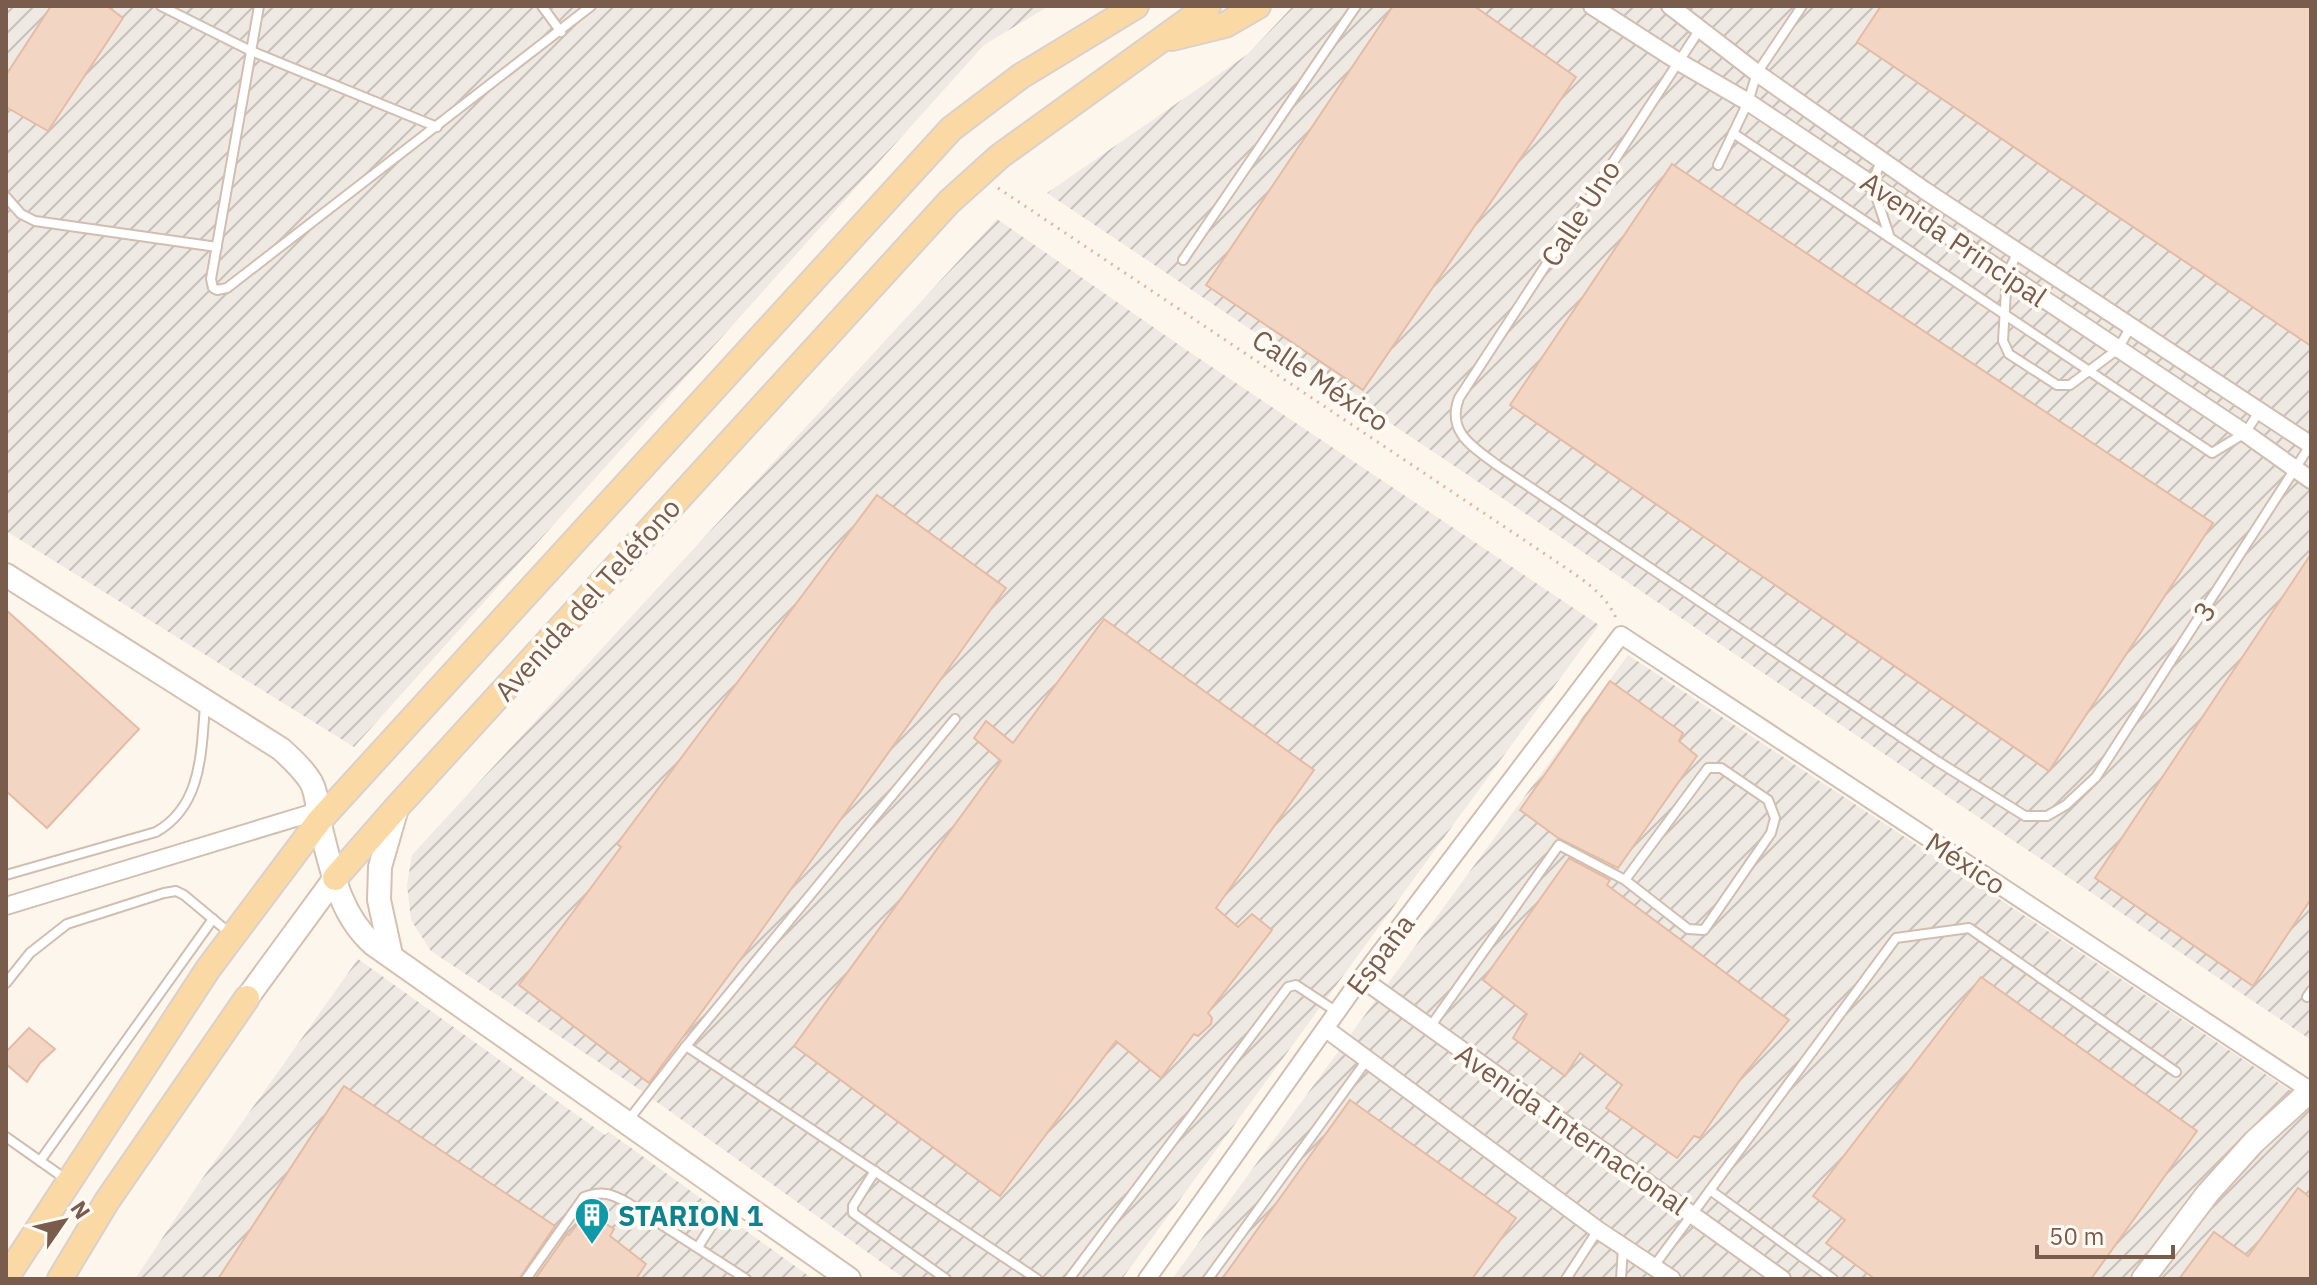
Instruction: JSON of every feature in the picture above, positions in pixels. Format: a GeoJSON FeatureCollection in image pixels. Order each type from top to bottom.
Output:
{"type":"FeatureCollection","features":[{"type":"Feature","properties":{"kind":"main road"},"geometry":{"type":"LineString","coordinates":[[1101,27],[1119,6]]}},
{"type":"Feature","properties":{"kind":"main road","name":"Avenida del Teléfono"},"geometry":{"type":"LineString","coordinates":[[6,1278],[208,969],[319,816],[951,129],[985,101],[1136,6]]}},
{"type":"Feature","properties":{"kind":"main road","name":"Avenida del Teléfono"},"geometry":{"type":"LineString","coordinates":[[60,1279],[107,1201],[247,998],[335,878],[398,806],[978,174],[1067,105],[1208,6]]}},
{"type":"Feature","properties":{"kind":"main road"},"geometry":{"type":"LineString","coordinates":[[1162,40],[1225,25],[1258,6]]}},
{"type":"Feature","properties":{"kind":"main road"},"geometry":{"type":"LineString","coordinates":[[6,575],[281,749],[299,765],[311,783],[335,878],[347,913],[357,929],[849,1279]]}},
{"type":"Feature","properties":{"kind":"main road"},"geometry":{"type":"LineString","coordinates":[[391,955],[379,900],[380,867],[398,806]]}},
{"type":"Feature","properties":{"kind":"main road"},"geometry":{"type":"LineString","coordinates":[[2143,1279],[2208,1193],[2254,1142],[2311,1091]]}},
{"type":"Feature","properties":{"kind":"street","name":"Avenida Principal"},"geometry":{"type":"LineString","coordinates":[[1592,6],[1748,102],[2311,480]]}},
{"type":"Feature","properties":{"kind":"street","name":"Avenida Principal"},"geometry":{"type":"LineString","coordinates":[[1670,6],[1757,73],[1881,160],[2130,328],[2311,445]]}},
{"type":"Feature","properties":{"kind":"street","name":"España"},"geometry":{"type":"LineString","coordinates":[[1147,1279],[1361,978],[1621,635]]}},
{"type":"Feature","properties":{"kind":"street","name":"México"},"geometry":{"type":"LineString","coordinates":[[1621,635],[2311,1091]]}},
{"type":"Feature","properties":{"kind":"street"},"geometry":{"type":"LineString","coordinates":[[6,906],[319,816]]}},
{"type":"Feature","properties":{"kind":"street","name":"Avenida Internacional"},"geometry":{"type":"LineString","coordinates":[[1361,978],[1782,1279]]}},
{"type":"Feature","properties":{"kind":"street"},"geometry":{"type":"LineString","coordinates":[[1326,1029],[1598,1230],[1672,1279]]}},
{"type":"Feature","properties":{"kind":"lane"},"geometry":{"type":"LineString","coordinates":[[161,6],[251,51],[437,127]]}},
{"type":"Feature","properties":{"kind":"lane"},"geometry":{"type":"LineString","coordinates":[[259,6],[211,284],[217,290],[225,290],[591,6]]}},
{"type":"Feature","properties":{"kind":"lane"},"geometry":{"type":"LineString","coordinates":[[542,6],[561,32]]}},
{"type":"Feature","properties":{"kind":"lane"},"geometry":{"type":"LineString","coordinates":[[1183,260],[1356,6]]}},
{"type":"Feature","properties":{"kind":"lane"},"geometry":{"type":"LineString","coordinates":[[1718,165],[1748,102],[1757,73],[1802,6]]}},
{"type":"Feature","properties":{"kind":"lane","name":"Calle Uno"},"geometry":{"type":"LineString","coordinates":[[1459,398],[1700,28]]}},
{"type":"Feature","properties":{"kind":"lane"},"geometry":{"type":"LineString","coordinates":[[1733,133],[2212,453],[2245,433],[2259,412]]}},
{"type":"Feature","properties":{"kind":"lane"},"geometry":{"type":"LineString","coordinates":[[1881,160],[1872,184],[1890,238]]}},
{"type":"Feature","properties":{"kind":"lane"},"geometry":{"type":"LineString","coordinates":[[6,197],[21,214],[35,221],[217,247]]}},
{"type":"Feature","properties":{"kind":"lane"},"geometry":{"type":"LineString","coordinates":[[2018,252],[2007,274],[2003,341],[2009,354],[2057,385],[2070,385],[2118,349],[2130,328]]}},
{"type":"Feature","properties":{"kind":"lane","name":"3"},"geometry":{"type":"LineString","coordinates":[[1459,398],[1454,411],[1455,422],[1466,440],[1487,458],[1924,753],[2025,816],[2047,816],[2066,805],[2096,777],[2311,445]]}},
{"type":"Feature","properties":{"kind":"lane"},"geometry":{"type":"LineString","coordinates":[[6,875],[156,832],[172,823],[185,806],[200,762],[205,701]]}},
{"type":"Feature","properties":{"kind":"lane"},"geometry":{"type":"LineString","coordinates":[[626,1122],[955,719]]}},
{"type":"Feature","properties":{"kind":"lane"},"geometry":{"type":"LineString","coordinates":[[1430,1027],[1559,845],[1625,880],[1688,929],[1704,930],[1771,833],[1775,818],[1768,800],[1721,768],[1708,768],[1625,880]]}},
{"type":"Feature","properties":{"kind":"lane"},"geometry":{"type":"LineString","coordinates":[[6,983],[30,953],[67,924],[164,893],[176,891],[184,895],[233,936]]}},
{"type":"Feature","properties":{"kind":"lane"},"geometry":{"type":"LineString","coordinates":[[40,1161],[213,919]]}},
{"type":"Feature","properties":{"kind":"lane"},"geometry":{"type":"LineString","coordinates":[[1654,1266],[1896,938],[1969,928],[2176,1072]]}},
{"type":"Feature","properties":{"kind":"lane"},"geometry":{"type":"LineString","coordinates":[[1069,1279],[1288,987],[1296,985],[1337,1012]]}},
{"type":"Feature","properties":{"kind":"lane"},"geometry":{"type":"LineString","coordinates":[[686,1046],[1037,1279]]}},
{"type":"Feature","properties":{"kind":"lane"},"geometry":{"type":"LineString","coordinates":[[1208,1279],[1367,1059]]}},
{"type":"Feature","properties":{"kind":"lane"},"geometry":{"type":"LineString","coordinates":[[6,1137],[68,1180]]}},
{"type":"Feature","properties":{"kind":"lane"},"geometry":{"type":"LineString","coordinates":[[875,1171],[853,1206],[853,1213],[946,1279]]}},
{"type":"Feature","properties":{"kind":"lane"},"geometry":{"type":"LineString","coordinates":[[1710,1190],[1833,1279]]}},
{"type":"Feature","properties":{"kind":"lane"},"geometry":{"type":"LineString","coordinates":[[526,1279],[584,1197],[597,1192],[612,1194],[628,1203],[746,1279]]}},
{"type":"Feature","properties":{"kind":"lane"},"geometry":{"type":"LineString","coordinates":[[698,1247],[730,1196]]}},
{"type":"Feature","properties":{"kind":"lane"},"geometry":{"type":"LineString","coordinates":[[1566,1279],[1598,1230]]}},
{"type":"Feature","properties":{"kind":"lane"},"geometry":{"type":"LineString","coordinates":[[1621,1279],[1624,1246]]}},
{"type":"Feature","properties":{"kind":"path","name":"Calle México"},"geometry":{"type":"LineString","coordinates":[[978,174],[1580,578],[1606,600],[1621,635]]}},
{"type":"Feature","properties":{"kind":"shaded area"},"geometry":{"type":"Polygon","coordinates":[[[6,6],[1049,6],[984,45],[354,747],[6,531],[6,6]]]}},
{"type":"Feature","properties":{"kind":"shaded area"},"geometry":{"type":"Polygon","coordinates":[[[1293,6],[2311,6],[2311,1040],[1047,193],[1248,54],[1293,6]]]}},
{"type":"Feature","properties":{"kind":"shaded area"},"geometry":{"type":"Polygon","coordinates":[[[997,219],[1185,349],[1599,625],[1122,1279],[905,1279],[633,1085],[431,951],[411,920],[407,885],[412,855],[997,219]]]}},
{"type":"Feature","properties":{"kind":"shaded area"},"geometry":{"type":"Polygon","coordinates":[[[1628,655],[2311,1104],[2311,1279],[1172,1279],[1628,655]]]}},
{"type":"Feature","properties":{"kind":"shaded area"},"geometry":{"type":"Polygon","coordinates":[[[358,959],[605,1135],[609,1132],[813,1279],[135,1279],[358,959]]]}},
{"type":"Feature","properties":{"kind":"building"},"geometry":{"type":"Polygon","coordinates":[[[51,6],[107,6],[123,18],[48,131],[6,107],[6,75],[51,6]]]}},
{"type":"Feature","properties":{"kind":"building"},"geometry":{"type":"Polygon","coordinates":[[[1393,6],[1474,6],[1576,77],[1363,390],[1206,285],[1393,6]]]}},
{"type":"Feature","properties":{"kind":"building"},"geometry":{"type":"Polygon","coordinates":[[[1881,6],[2311,6],[2311,346],[1857,42],[1881,6]]]}},
{"type":"Feature","properties":{"kind":"building"},"geometry":{"type":"Polygon","coordinates":[[[1672,164],[2213,523],[2049,771],[1510,405],[1672,164]]]}},
{"type":"Feature","properties":{"kind":"building"},"geometry":{"type":"Polygon","coordinates":[[[877,495],[1006,588],[649,1083],[519,985],[621,847],[617,844],[877,495]]]}},
{"type":"Feature","properties":{"kind":"building"},"geometry":{"type":"Polygon","coordinates":[[[2311,554],[2311,899],[2253,986],[2095,878],[2311,554]]]}},
{"type":"Feature","properties":{"kind":"building"},"geometry":{"type":"Polygon","coordinates":[[[6,610],[139,729],[47,828],[6,791],[6,610]]]}},
{"type":"Feature","properties":{"kind":"building"},"geometry":{"type":"Polygon","coordinates":[[[1104,619],[1314,770],[1216,908],[1238,927],[1252,914],[1272,930],[1208,1013],[1212,1018],[1211,1024],[1198,1036],[1194,1034],[1161,1078],[1116,1041],[1000,1196],[794,1046],[1001,761],[974,738],[986,721],[1013,743],[1104,619]]]}},
{"type":"Feature","properties":{"kind":"building"},"geometry":{"type":"Polygon","coordinates":[[[1610,681],[1683,733],[1679,741],[1697,756],[1618,868],[1558,838],[1520,810],[1610,681]]]}},
{"type":"Feature","properties":{"kind":"building"},"geometry":{"type":"Polygon","coordinates":[[[1569,858],[1610,880],[1607,885],[1789,1020],[1742,1077],[1700,1138],[1694,1136],[1677,1158],[1606,1108],[1622,1085],[1580,1053],[1565,1076],[1513,1038],[1527,1014],[1483,980],[1569,858]]]}},
{"type":"Feature","properties":{"kind":"building"},"geometry":{"type":"Polygon","coordinates":[[[1981,977],[2197,1131],[2091,1279],[1875,1279],[1826,1243],[1845,1220],[1813,1196],[1981,977]]]}},
{"type":"Feature","properties":{"kind":"building"},"geometry":{"type":"Polygon","coordinates":[[[29,1028],[55,1049],[27,1082],[6,1064],[6,1052],[29,1028]]]}},
{"type":"Feature","properties":{"kind":"building"},"geometry":{"type":"Polygon","coordinates":[[[344,1086],[555,1226],[519,1279],[218,1279],[344,1086]]]}},
{"type":"Feature","properties":{"kind":"building"},"geometry":{"type":"Polygon","coordinates":[[[1350,1100],[1516,1218],[1472,1279],[1222,1279],[1350,1100]]]}},
{"type":"Feature","properties":{"kind":"building"},"geometry":{"type":"Polygon","coordinates":[[[2298,1188],[2311,1198],[2311,1279],[2179,1279],[2214,1232],[2248,1256],[2298,1188]]]}},
{"type":"Feature","properties":{"kind":"building","name":"STARION 1"},"geometry":{"type":"Polygon","coordinates":[[[591,1214],[614,1229],[610,1236],[646,1264],[636,1279],[535,1279],[567,1234],[581,1219],[586,1221],[591,1214]]]}},
{"type":"Feature","properties":{"kind":"place","name":"STARION 1"},"geometry":{"type":"Point","coordinates":[592,1246]}}]}
